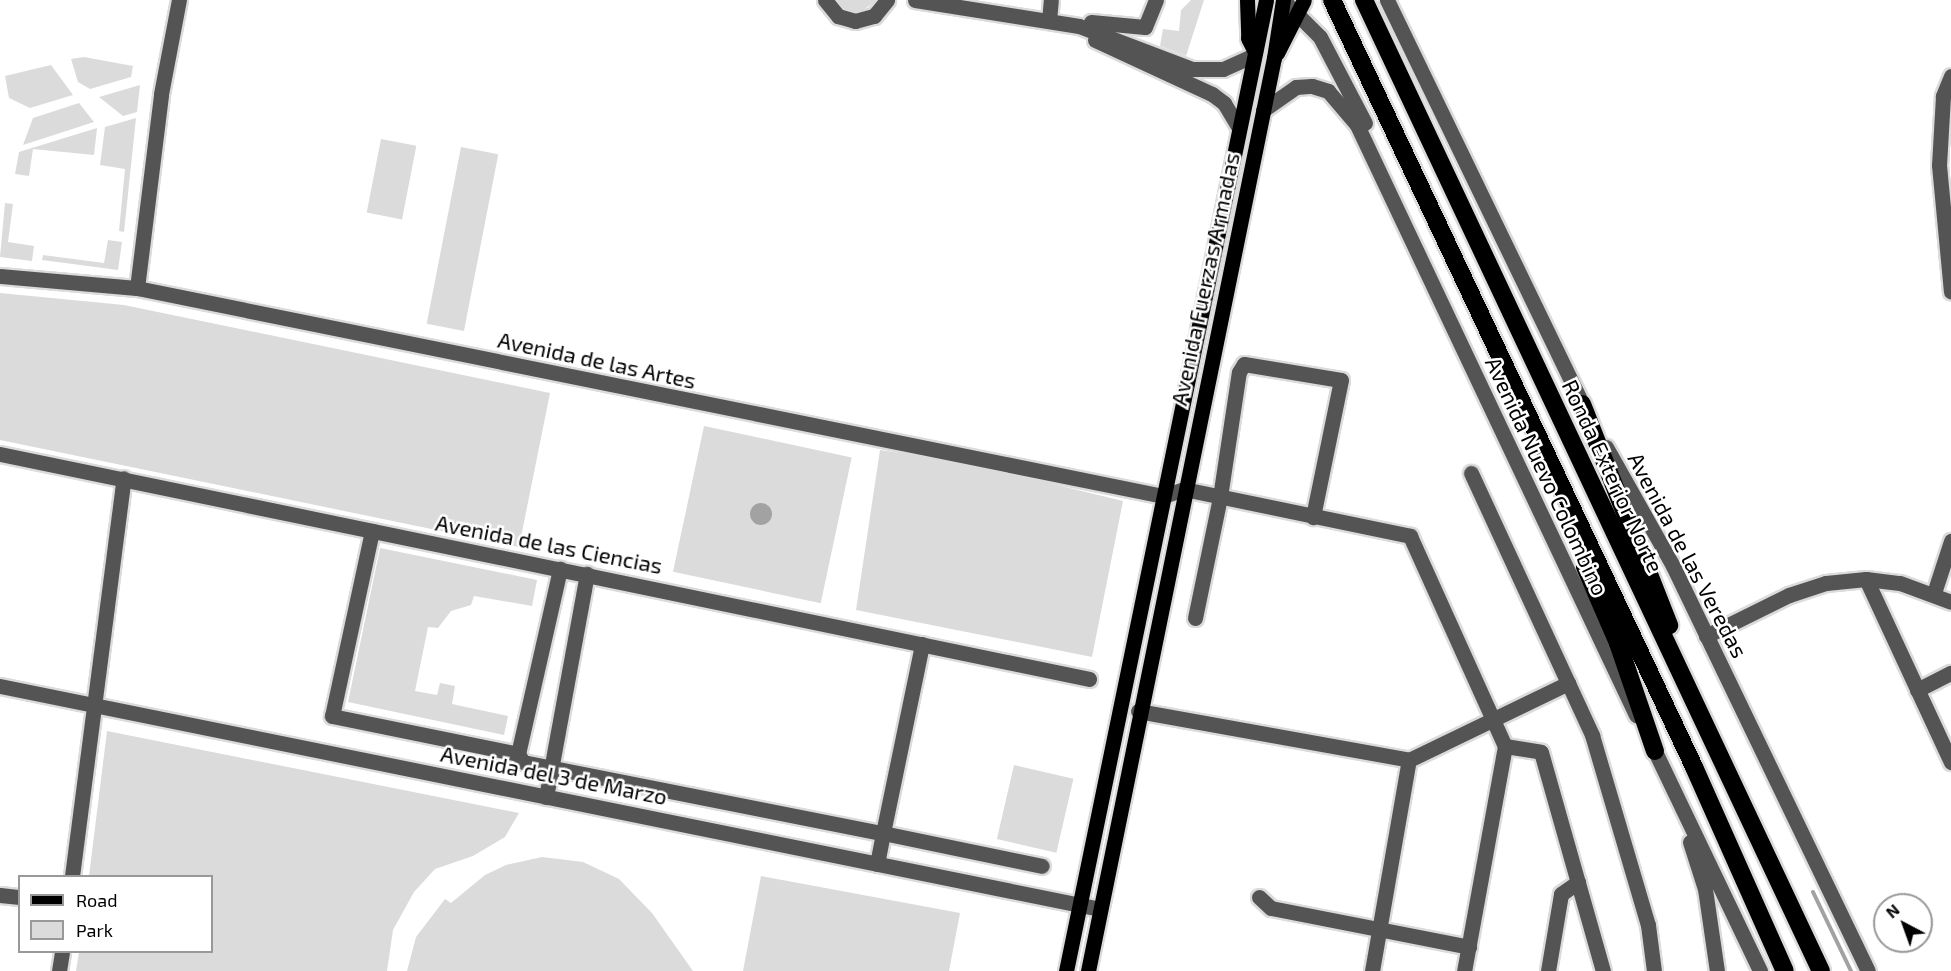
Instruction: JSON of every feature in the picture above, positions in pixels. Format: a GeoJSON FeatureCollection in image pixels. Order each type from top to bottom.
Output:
{"type":"FeatureCollection","features":[{"type":"Feature","properties":{"kind":"highway"},"geometry":{"type":"LineString","coordinates":[[1332,0],[1549,464],[1694,767],[1785,971]]}},
{"type":"Feature","properties":{"kind":"highway","name":"Ronda Exterior Norte"},"geometry":{"type":"LineString","coordinates":[[1364,0],[1676,668],[1821,971]]}},
{"type":"Feature","properties":{"kind":"highway"},"geometry":{"type":"LineString","coordinates":[[1582,404],[1669,625],[1676,668]]}},
{"type":"Feature","properties":{"kind":"highway"},"geometry":{"type":"LineString","coordinates":[[1549,464],[1587,571],[1618,643],[1655,751]]}},
{"type":"Feature","properties":{"kind":"main road"},"geometry":{"type":"LineString","coordinates":[[1247,0],[1248,38],[1255,53]]}},
{"type":"Feature","properties":{"kind":"main road","name":"Avenida Fuerzas Armadas"},"geometry":{"type":"LineString","coordinates":[[1066,971],[1266,0]]}},
{"type":"Feature","properties":{"kind":"main road","name":"Avenida Fuerzas Armadas"},"geometry":{"type":"LineString","coordinates":[[1088,971],[1138,711],[1274,57],[1282,0]]}},
{"type":"Feature","properties":{"kind":"main road"},"geometry":{"type":"LineString","coordinates":[[1274,57],[1301,6]]}},
{"type":"Feature","properties":{"kind":"main road","name":"Avenida Fuerzas Armadas"},"geometry":{"type":"LineString","coordinates":[[1163,496],[1171,509],[1162,553],[1168,566]]}},
{"type":"Feature","properties":{"kind":"main road"},"geometry":{"type":"LineString","coordinates":[[1119,707],[1138,711]]}},
{"type":"Feature","properties":{"kind":"street"},"geometry":{"type":"LineString","coordinates":[[137,288],[161,94],[179,0]]}},
{"type":"Feature","properties":{"kind":"street"},"geometry":{"type":"LineString","coordinates":[[825,0],[838,16],[855,21],[873,16],[887,0]]}},
{"type":"Feature","properties":{"kind":"street"},"geometry":{"type":"LineString","coordinates":[[915,0],[1072,26],[1192,69],[1223,69],[1255,53]]}},
{"type":"Feature","properties":{"kind":"street"},"geometry":{"type":"LineString","coordinates":[[1049,21],[1051,0]]}},
{"type":"Feature","properties":{"kind":"street"},"geometry":{"type":"LineString","coordinates":[[1072,26],[1086,22],[1145,27],[1156,0]]}},
{"type":"Feature","properties":{"kind":"street","name":"Avenida Nuevo Colombino"},"geometry":{"type":"LineString","coordinates":[[1282,0],[1301,6],[1334,58],[1374,141],[1378,167]]}},
{"type":"Feature","properties":{"kind":"street","name":"Avenida de las Veredas"},"geometry":{"type":"LineString","coordinates":[[1387,0],[1582,404],[1673,566],[1868,971]]}},
{"type":"Feature","properties":{"kind":"street"},"geometry":{"type":"LineString","coordinates":[[1072,26],[1212,94],[1224,103],[1239,128]]}},
{"type":"Feature","properties":{"kind":"street"},"geometry":{"type":"LineString","coordinates":[[1951,76],[1943,96],[1939,165],[1951,291]]}},
{"type":"Feature","properties":{"kind":"street","name":"Avenida Nuevo Colombino"},"geometry":{"type":"LineString","coordinates":[[1263,110],[1296,87],[1312,86],[1328,91],[1357,125],[1614,673],[1655,751],[1678,802]]}},
{"type":"Feature","properties":{"kind":"street","name":"Avenida de las Artes"},"geometry":{"type":"LineString","coordinates":[[0,276],[137,288],[1163,496],[1184,489]]}},
{"type":"Feature","properties":{"kind":"street"},"geometry":{"type":"LineString","coordinates":[[1195,618],[1220,497],[1239,372],[1244,364],[1341,380],[1313,518]]}},
{"type":"Feature","properties":{"kind":"street","name":"Avenida de las Ciencias"},"geometry":{"type":"LineString","coordinates":[[0,454],[1089,679]]}},
{"type":"Feature","properties":{"kind":"street"},"geometry":{"type":"LineString","coordinates":[[1471,473],[1592,735],[1648,925],[1654,971]]}},
{"type":"Feature","properties":{"kind":"street"},"geometry":{"type":"LineString","coordinates":[[72,875],[124,478]]}},
{"type":"Feature","properties":{"kind":"street"},"geometry":{"type":"LineString","coordinates":[[1184,489],[1313,518],[1410,536],[1505,746],[1464,971]]}},
{"type":"Feature","properties":{"kind":"street"},"geometry":{"type":"LineString","coordinates":[[372,531],[332,716],[519,754]]}},
{"type":"Feature","properties":{"kind":"street"},"geometry":{"type":"LineString","coordinates":[[1934,593],[1951,541]]}},
{"type":"Feature","properties":{"kind":"street"},"geometry":{"type":"LineString","coordinates":[[560,569],[519,754],[523,762],[1042,866]]}},
{"type":"Feature","properties":{"kind":"street"},"geometry":{"type":"LineString","coordinates":[[546,797],[587,574]]}},
{"type":"Feature","properties":{"kind":"street"},"geometry":{"type":"LineString","coordinates":[[1706,636],[1789,595],[1826,583],[1866,579],[1900,583],[1934,593],[1951,602]]}},
{"type":"Feature","properties":{"kind":"street"},"geometry":{"type":"LineString","coordinates":[[1866,579],[1951,762]]}},
{"type":"Feature","properties":{"kind":"street"},"geometry":{"type":"LineString","coordinates":[[877,864],[922,644]]}},
{"type":"Feature","properties":{"kind":"street"},"geometry":{"type":"LineString","coordinates":[[1917,690],[1951,673]]}},
{"type":"Feature","properties":{"kind":"street"},"geometry":{"type":"LineString","coordinates":[[1138,711],[1409,760],[1568,683]]}},
{"type":"Feature","properties":{"kind":"street","name":"Avenida del 3 de Marzo"},"geometry":{"type":"LineString","coordinates":[[0,686],[1100,909]]}},
{"type":"Feature","properties":{"kind":"street"},"geometry":{"type":"LineString","coordinates":[[1505,746],[1541,752],[1603,971]]}},
{"type":"Feature","properties":{"kind":"street"},"geometry":{"type":"LineString","coordinates":[[1372,971],[1409,760]]}},
{"type":"Feature","properties":{"kind":"street"},"geometry":{"type":"LineString","coordinates":[[1678,802],[1705,890],[1717,971]]}},
{"type":"Feature","properties":{"kind":"street"},"geometry":{"type":"LineString","coordinates":[[1678,802],[1760,971]]}},
{"type":"Feature","properties":{"kind":"street"},"geometry":{"type":"LineString","coordinates":[[1548,971],[1562,894],[1578,882]]}},
{"type":"Feature","properties":{"kind":"street"},"geometry":{"type":"LineString","coordinates":[[0,895],[18,897]]}},
{"type":"Feature","properties":{"kind":"street"},"geometry":{"type":"LineString","coordinates":[[1259,897],[1271,908],[1469,947]]}},
{"type":"Feature","properties":{"kind":"street"},"geometry":{"type":"LineString","coordinates":[[59,971],[62,953]]}},
{"type":"Feature","properties":{"kind":"green space"},"geometry":{"type":"Polygon","coordinates":[[[830,0],[877,0],[858,14],[845,12],[830,0]]]}},
{"type":"Feature","properties":{"kind":"green space"},"geometry":{"type":"Polygon","coordinates":[[[1191,0],[1204,0],[1186,56],[1160,46],[1163,29],[1179,31],[1181,10],[1191,0]]]}},
{"type":"Feature","properties":{"kind":"green space"},"geometry":{"type":"Polygon","coordinates":[[[84,57],[133,66],[131,77],[90,89],[78,82],[71,59],[84,57]]]}},
{"type":"Feature","properties":{"kind":"green space"},"geometry":{"type":"Polygon","coordinates":[[[51,65],[73,95],[30,108],[9,98],[5,76],[51,65]]]}},
{"type":"Feature","properties":{"kind":"green space"},"geometry":{"type":"Polygon","coordinates":[[[140,85],[137,112],[123,116],[99,97],[140,85]]]}},
{"type":"Feature","properties":{"kind":"green space"},"geometry":{"type":"Polygon","coordinates":[[[79,103],[94,122],[23,145],[33,118],[79,103]]]}},
{"type":"Feature","properties":{"kind":"green space"},"geometry":{"type":"Polygon","coordinates":[[[136,118],[124,232],[119,231],[125,169],[100,165],[105,127],[136,118]]]}},
{"type":"Feature","properties":{"kind":"green space"},"geometry":{"type":"Polygon","coordinates":[[[97,128],[94,155],[33,149],[29,176],[15,174],[19,152],[97,128]]]}},
{"type":"Feature","properties":{"kind":"green space"},"geometry":{"type":"Polygon","coordinates":[[[381,139],[416,146],[402,219],[367,213],[381,139]]]}},
{"type":"Feature","properties":{"kind":"green space"},"geometry":{"type":"Polygon","coordinates":[[[461,147],[498,154],[464,331],[427,324],[461,147]]]}},
{"type":"Feature","properties":{"kind":"green space"},"geometry":{"type":"Polygon","coordinates":[[[5,203],[13,204],[8,242],[34,246],[32,261],[0,257],[5,203]]]}},
{"type":"Feature","properties":{"kind":"green space"},"geometry":{"type":"Polygon","coordinates":[[[108,240],[122,242],[118,270],[42,260],[43,255],[104,263],[108,240]]]}},
{"type":"Feature","properties":{"kind":"green space"},"geometry":{"type":"Polygon","coordinates":[[[0,293],[124,305],[550,393],[519,547],[0,440],[0,293]]]}},
{"type":"Feature","properties":{"kind":"green space"},"geometry":{"type":"Polygon","coordinates":[[[704,426],[852,457],[821,603],[673,572],[704,426]]]}},
{"type":"Feature","properties":{"kind":"green space"},"geometry":{"type":"Polygon","coordinates":[[[880,450],[963,462],[1123,501],[1092,657],[856,610],[880,450]]]}},
{"type":"Feature","properties":{"kind":"green space"},"geometry":{"type":"Polygon","coordinates":[[[380,548],[537,580],[532,606],[474,596],[471,605],[451,611],[438,628],[428,627],[415,691],[437,695],[440,683],[455,686],[452,704],[508,716],[504,735],[348,702],[380,548]]]}},
{"type":"Feature","properties":{"kind":"green space"},"geometry":{"type":"Polygon","coordinates":[[[107,731],[519,813],[505,837],[473,856],[435,869],[414,892],[393,930],[387,971],[76,971],[79,953],[213,953],[213,875],[89,875],[107,731]]]}},
{"type":"Feature","properties":{"kind":"green space"},"geometry":{"type":"Polygon","coordinates":[[[1014,765],[1073,779],[1056,853],[997,839],[1014,765]]]}},
{"type":"Feature","properties":{"kind":"green space"},"geometry":{"type":"Polygon","coordinates":[[[542,857],[583,862],[619,879],[652,913],[693,971],[407,971],[416,937],[445,899],[451,903],[485,875],[506,865],[542,857]]]}},
{"type":"Feature","properties":{"kind":"green space"},"geometry":{"type":"Polygon","coordinates":[[[761,876],[960,913],[949,971],[743,971],[761,876]]]}},
{"type":"Feature","properties":{"kind":"shaded area"},"geometry":{"type":"Polygon","coordinates":[[[761,503],[769,506],[772,514],[769,522],[761,525],[753,522],[750,514],[753,506],[761,503]]]}},
{"type":"Feature","properties":{"kind":"waterway"},"geometry":{"type":"LineString","coordinates":[[1813,892],[1851,971]]}}]}
